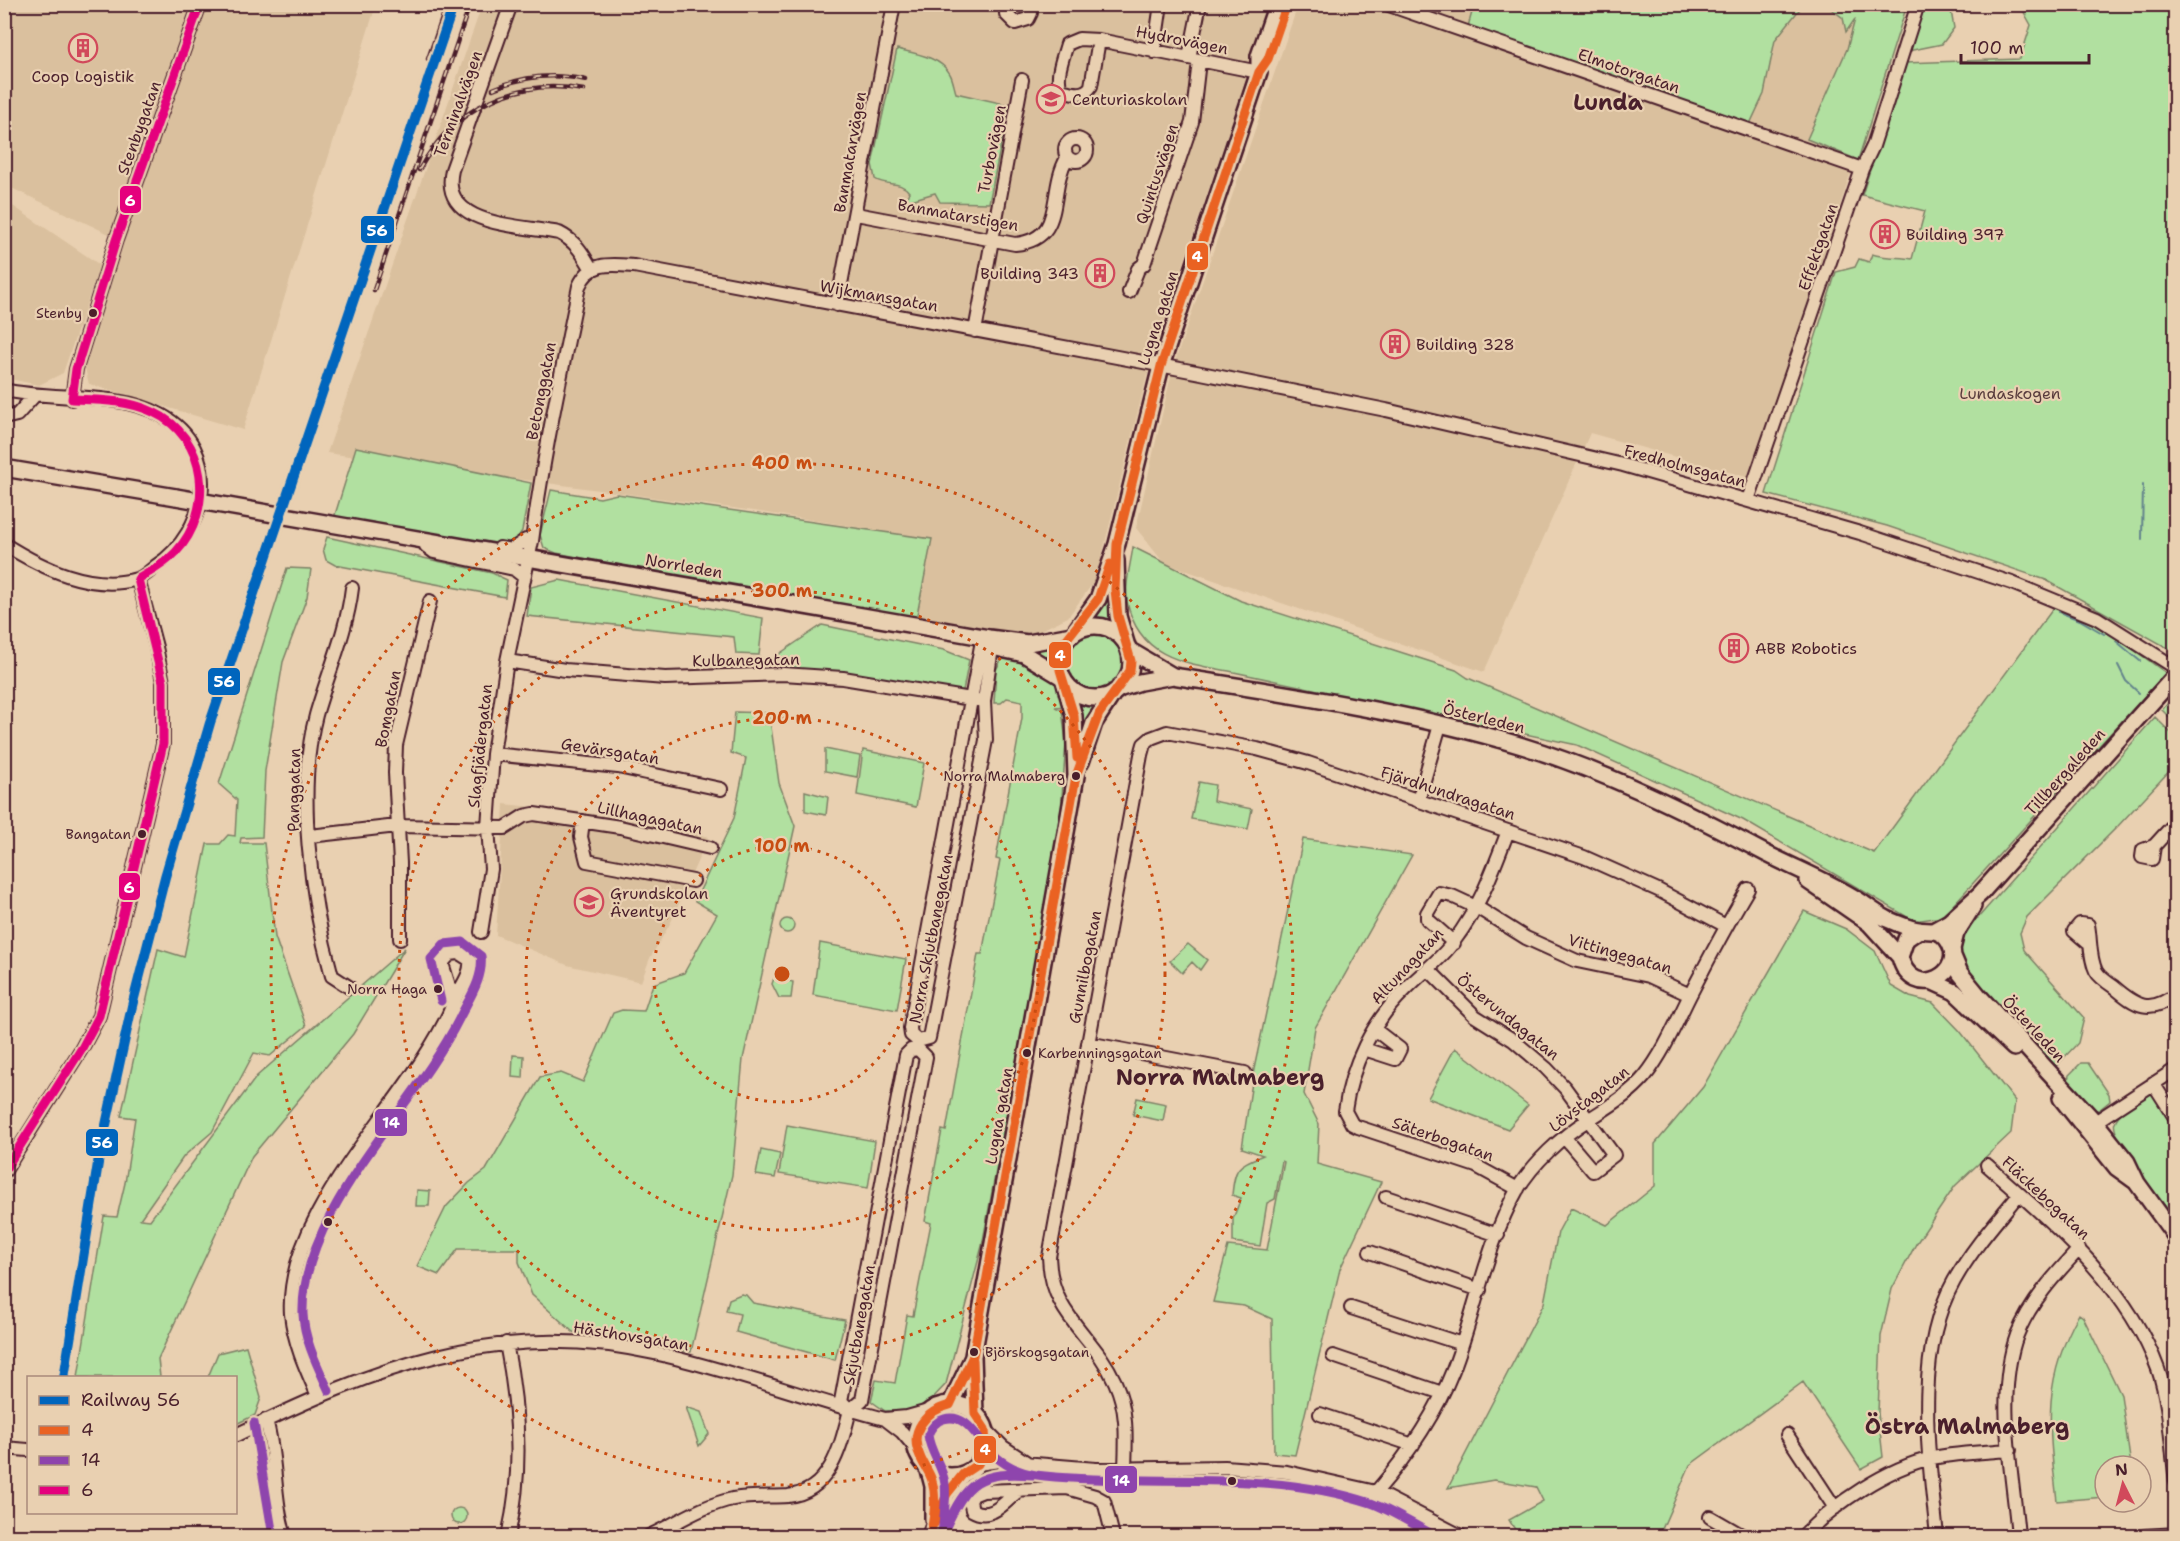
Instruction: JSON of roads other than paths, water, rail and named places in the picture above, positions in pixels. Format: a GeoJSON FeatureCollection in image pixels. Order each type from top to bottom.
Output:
{"type":"FeatureCollection","features":[{"type":"Feature","properties":{"kind":"main road","name":"Lugna gatan"},"geometry":{"type":"LineString","coordinates":[[1259,72],[1259,56],[1277,4]]}},
{"type":"Feature","properties":{"kind":"main road","name":"Lugna gatan"},"geometry":{"type":"LineString","coordinates":[[1073,634],[1098,599],[1117,544],[1161,366],[1259,72],[1268,59],[1287,4]]}},
{"type":"Feature","properties":{"kind":"main road","name":"Norrleden"},"geometry":{"type":"LineString","coordinates":[[4,458],[96,484]]}},
{"type":"Feature","properties":{"kind":"main road","name":"Norrleden"},"geometry":{"type":"LineString","coordinates":[[4,468],[348,526],[397,536],[403,541],[426,546],[988,644],[1028,643],[1073,634]]}},
{"type":"Feature","properties":{"kind":"main road","name":"Norrleden"},"geometry":{"type":"LineString","coordinates":[[397,536],[403,534],[451,544],[525,564],[546,560],[988,644],[1023,654],[1063,679]]}},
{"type":"Feature","properties":{"kind":"main road","name":"Lugna gatan"},"geometry":{"type":"LineString","coordinates":[[1117,544],[1115,590],[1118,616],[1128,648]]}},
{"type":"Feature","properties":{"kind":"main road"},"geometry":{"type":"LineString","coordinates":[[1103,627],[1121,638],[1128,648],[1130,671],[1116,691],[1096,698],[1086,697],[1070,688],[1063,679],[1060,654],[1073,634],[1083,628],[1103,627]]}},
{"type":"Feature","properties":{"kind":"main road","name":"Österleden"},"geometry":{"type":"LineString","coordinates":[[1128,648],[1173,676]]}},
{"type":"Feature","properties":{"kind":"main road","name":"Tillbergaleden"},"geometry":{"type":"LineString","coordinates":[[1926,930],[1949,922],[1980,894],[2175,675]]}},
{"type":"Feature","properties":{"kind":"main road","name":"Österleden"},"geometry":{"type":"LineString","coordinates":[[1116,691],[1140,682],[1173,676],[1440,725],[1518,745],[1591,770],[1711,824],[1768,855],[1843,891],[1885,918],[1926,930]]}},
{"type":"Feature","properties":{"kind":"main road","name":"Lugna gatan"},"geometry":{"type":"LineString","coordinates":[[1063,679],[1074,717],[1076,776]]}},
{"type":"Feature","properties":{"kind":"main road","name":"Lugna gatan"},"geometry":{"type":"LineString","coordinates":[[975,1414],[973,1356],[1076,776],[1094,723],[1116,691]]}},
{"type":"Feature","properties":{"kind":"main road","name":"Österleden"},"geometry":{"type":"LineString","coordinates":[[1768,855],[1869,923],[1900,957]]}},
{"type":"Feature","properties":{"kind":"main road","name":"Tillbergaleden"},"geometry":{"type":"LineString","coordinates":[[1952,953],[1956,933],[1980,894]]}},
{"type":"Feature","properties":{"kind":"main road"},"geometry":{"type":"LineString","coordinates":[[1926,930],[1943,935],[1952,953],[1946,973],[1931,981],[1919,981],[1909,975],[1900,957],[1906,939],[1926,930]]}},
{"type":"Feature","properties":{"kind":"main road","name":"Österleden"},"geometry":{"type":"LineString","coordinates":[[1952,953],[1960,973],[2091,1125],[2117,1168],[2137,1183],[2175,1237]]}},
{"type":"Feature","properties":{"kind":"main road","name":"Österleden"},"geometry":{"type":"LineString","coordinates":[[1931,981],[1955,992],[2007,1040],[2091,1125]]}},
{"type":"Feature","properties":{"kind":"main road","name":"Lugna gatan"},"geometry":{"type":"LineString","coordinates":[[950,1405],[973,1356]]}},
{"type":"Feature","properties":{"kind":"main road"},"geometry":{"type":"LineString","coordinates":[[959,1405],[975,1414],[986,1429],[987,1448],[978,1464],[963,1474],[947,1494],[931,1532],[933,1486],[928,1467],[918,1451],[916,1442],[920,1424],[932,1410],[959,1405]]}},
{"type":"Feature","properties":{"kind":"main road"},"geometry":{"type":"LineString","coordinates":[[928,1467],[944,1475],[963,1474]]}},
{"type":"Feature","properties":{"kind":"street","name":"Stenbygatan"},"geometry":{"type":"LineString","coordinates":[[72,399],[76,369],[116,240],[200,4]]}},
{"type":"Feature","properties":{"kind":"street","name":"Terminalvägen"},"geometry":{"type":"LineString","coordinates":[[511,4],[452,170],[451,192],[459,206],[474,216],[559,233],[578,247],[591,268]]}},
{"type":"Feature","properties":{"kind":"street","name":"Banmatarvägen"},"geometry":{"type":"LineString","coordinates":[[837,305],[894,4]]}},
{"type":"Feature","properties":{"kind":"street"},"geometry":{"type":"LineString","coordinates":[[1007,4],[1006,14],[1015,23],[1028,19],[1031,13],[1029,4]]}},
{"type":"Feature","properties":{"kind":"street"},"geometry":{"type":"LineString","coordinates":[[1154,52],[1161,4]]}},
{"type":"Feature","properties":{"kind":"street","name":"Quintusvägen"},"geometry":{"type":"LineString","coordinates":[[1129,292],[1138,269],[1144,264],[1192,122],[1194,60],[1200,4]]}},
{"type":"Feature","properties":{"kind":"street","name":"Elmotorgatan"},"geometry":{"type":"LineString","coordinates":[[1386,4],[1862,169]]}},
{"type":"Feature","properties":{"kind":"street","name":"Effektgatan"},"geometry":{"type":"LineString","coordinates":[[1748,500],[1862,169],[1873,146],[1917,4]]}},
{"type":"Feature","properties":{"kind":"street","name":"Hydrovägen"},"geometry":{"type":"LineString","coordinates":[[1099,40],[1091,86],[1088,91],[1082,93],[1061,90],[1058,84],[1067,44],[1079,39],[1099,40],[1259,72]]}},
{"type":"Feature","properties":{"kind":"street","name":"Turbovägen"},"geometry":{"type":"LineString","coordinates":[[975,331],[1022,80]]}},
{"type":"Feature","properties":{"kind":"street","name":"Banmatarstigen"},"geometry":{"type":"LineString","coordinates":[[856,214],[1015,244],[1026,243],[1044,234],[1050,224],[1060,170],[1067,158]]}},
{"type":"Feature","properties":{"kind":"street","name":"Wijkmansgatan"},"geometry":{"type":"LineString","coordinates":[[591,268],[601,265],[634,266],[1161,366]]}},
{"type":"Feature","properties":{"kind":"street","name":"Betonggatan"},"geometry":{"type":"LineString","coordinates":[[525,564],[579,286],[584,275],[591,268]]}},
{"type":"Feature","properties":{"kind":"street","name":"Fredholmsgatan"},"geometry":{"type":"LineString","coordinates":[[1161,366],[1435,421],[1623,465],[1895,543],[2063,603],[2120,630],[2175,668]]}},
{"type":"Feature","properties":{"kind":"street"},"geometry":{"type":"LineString","coordinates":[[4,390],[34,396],[128,404],[163,416],[193,447],[199,463],[202,494],[200,510],[193,526],[175,553],[138,579],[102,581],[65,575],[41,566],[4,544]]}},
{"type":"Feature","properties":{"kind":"street"},"geometry":{"type":"LineString","coordinates":[[4,418],[17,415],[34,396]]}},
{"type":"Feature","properties":{"kind":"street"},"geometry":{"type":"LineString","coordinates":[[451,544],[469,543],[511,550],[529,541],[536,553],[546,560]]}},
{"type":"Feature","properties":{"kind":"street","name":"Slagfjädergatan"},"geometry":{"type":"LineString","coordinates":[[481,932],[491,869],[488,827],[493,753],[525,564]]}},
{"type":"Feature","properties":{"kind":"street"},"geometry":{"type":"LineString","coordinates":[[4,1172],[82,1048],[99,1016],[163,744],[163,682],[138,579]]}},
{"type":"Feature","properties":{"kind":"street","name":"Panggatan"},"geometry":{"type":"LineString","coordinates":[[349,987],[332,976],[316,912],[308,777],[316,715],[333,665],[352,588]]}},
{"type":"Feature","properties":{"kind":"street","name":"Bomgatan"},"geometry":{"type":"LineString","coordinates":[[397,826],[396,745],[430,601]]}},
{"type":"Feature","properties":{"kind":"street","name":"Norra Skjutbanegatan"},"geometry":{"type":"LineString","coordinates":[[978,701],[986,740],[929,1038],[918,1041],[911,1035],[910,1028],[988,644]]}},
{"type":"Feature","properties":{"kind":"street","name":"Kulbanegatan"},"geometry":{"type":"LineString","coordinates":[[507,661],[565,670],[665,678],[783,674],[843,678],[978,701]]}},
{"type":"Feature","properties":{"kind":"street"},"geometry":{"type":"LineString","coordinates":[[1418,801],[1440,725]]}},
{"type":"Feature","properties":{"kind":"street","name":"Fjärdhundragatan"},"geometry":{"type":"LineString","coordinates":[[1149,739],[1167,732],[1257,749],[1308,763],[1508,831],[1619,872],[1726,926]]}},
{"type":"Feature","properties":{"kind":"street","name":"Gunnilbogatan"},"geometry":{"type":"LineString","coordinates":[[1125,1469],[1125,1419],[1120,1394],[1099,1357],[1061,1306],[1049,1273],[1050,1238],[1141,755],[1149,739]]}},
{"type":"Feature","properties":{"kind":"street","name":"Gevärsgatan"},"geometry":{"type":"LineString","coordinates":[[493,753],[618,767],[721,789]]}},
{"type":"Feature","properties":{"kind":"street","name":"Lillhagagatan"},"geometry":{"type":"LineString","coordinates":[[310,836],[397,826],[505,828],[524,816],[534,814],[583,821],[710,848]]}},
{"type":"Feature","properties":{"kind":"street","name":"Lillhagagatan"},"geometry":{"type":"LineString","coordinates":[[583,821],[581,837],[587,861],[693,881]]}},
{"type":"Feature","properties":{"kind":"street"},"geometry":{"type":"LineString","coordinates":[[2154,846],[2175,822]]}},
{"type":"Feature","properties":{"kind":"street"},"geometry":{"type":"LineString","coordinates":[[397,826],[400,863],[400,939]]}},
{"type":"Feature","properties":{"kind":"street","name":"Altunagatan"},"geometry":{"type":"LineString","coordinates":[[1355,1125],[1345,1111],[1355,1070],[1374,1029],[1388,1008],[1454,943],[1478,908],[1508,831]]}},
{"type":"Feature","properties":{"kind":"street","name":"Lövstagatan"},"geometry":{"type":"LineString","coordinates":[[1376,1492],[1413,1445],[1442,1393],[1462,1344],[1498,1235],[1518,1189],[1543,1158],[1565,1138],[1587,1120],[1609,1108],[1644,1077],[1663,1049],[1726,926],[1748,889]]}},
{"type":"Feature","properties":{"kind":"street"},"geometry":{"type":"LineString","coordinates":[[936,892],[956,897]]}},
{"type":"Feature","properties":{"kind":"street","name":"Vittingegatan"},"geometry":{"type":"LineString","coordinates":[[1454,943],[1427,919],[1427,913],[1439,893],[1452,896],[1478,908],[1526,938],[1576,961],[1649,976],[1690,995]]}},
{"type":"Feature","properties":{"kind":"street"},"geometry":{"type":"LineString","coordinates":[[2088,943],[2098,974],[2131,1002],[2143,1006],[2159,1005],[2175,994]]}},
{"type":"Feature","properties":{"kind":"street","name":"Österundagatan"},"geometry":{"type":"LineString","coordinates":[[1428,969],[1475,1016],[1513,1040],[1546,1068],[1565,1088],[1614,1155],[1593,1172],[1565,1138]]}},
{"type":"Feature","properties":{"kind":"street"},"geometry":{"type":"LineString","coordinates":[[318,1396],[304,1365],[293,1326],[292,1287],[298,1252],[315,1220],[450,1014],[454,1002]]}},
{"type":"Feature","properties":{"kind":"street"},"geometry":{"type":"LineString","coordinates":[[1364,1049],[1395,1059],[1400,1049],[1374,1029]]}},
{"type":"Feature","properties":{"kind":"street"},"geometry":{"type":"LineString","coordinates":[[1088,1043],[1245,1073]]}},
{"type":"Feature","properties":{"kind":"street","name":"Skjutbanegatan"},"geometry":{"type":"LineString","coordinates":[[918,1049],[926,1057],[914,1120],[862,1402],[850,1410],[841,1401],[894,1116],[906,1055],[910,1050],[918,1049]]}},
{"type":"Feature","properties":{"kind":"street"},"geometry":{"type":"LineString","coordinates":[[2091,1125],[2175,1069]]}},
{"type":"Feature","properties":{"kind":"street"},"geometry":{"type":"LineString","coordinates":[[2153,1083],[2175,1119]]}},
{"type":"Feature","properties":{"kind":"street"},"geometry":{"type":"LineString","coordinates":[[894,1116],[914,1120]]}},
{"type":"Feature","properties":{"kind":"street","name":"Säterbogatan"},"geometry":{"type":"LineString","coordinates":[[1355,1125],[1476,1166],[1518,1189]]}},
{"type":"Feature","properties":{"kind":"street","name":"Fläckebogatan"},"geometry":{"type":"LineString","coordinates":[[1987,1165],[2079,1249],[2124,1307],[2142,1335],[2158,1371],[2173,1432],[2175,1482]]}},
{"type":"Feature","properties":{"kind":"street"},"geometry":{"type":"LineString","coordinates":[[1937,1536],[1927,1392],[1929,1361],[1943,1307],[1966,1261],[2019,1194]]}},
{"type":"Feature","properties":{"kind":"street"},"geometry":{"type":"LineString","coordinates":[[1386,1197],[1498,1235]]}},
{"type":"Feature","properties":{"kind":"street"},"geometry":{"type":"LineString","coordinates":[[2018,1536],[2010,1450],[2007,1383],[2017,1335],[2039,1294],[2079,1249]]}},
{"type":"Feature","properties":{"kind":"street"},"geometry":{"type":"LineString","coordinates":[[1370,1252],[1480,1290]]}},
{"type":"Feature","properties":{"kind":"street","name":"Skjutbanegatan"},"geometry":{"type":"LineString","coordinates":[[868,1256],[888,1260]]}},
{"type":"Feature","properties":{"kind":"street"},"geometry":{"type":"LineString","coordinates":[[1351,1308],[1462,1344]]}},
{"type":"Feature","properties":{"kind":"street","name":"Hästhovsgatan"},"geometry":{"type":"LineString","coordinates":[[237,1434],[318,1396],[418,1361],[453,1351],[506,1343],[569,1341],[651,1352],[728,1372],[885,1419],[907,1417],[932,1410]]}},
{"type":"Feature","properties":{"kind":"street"},"geometry":{"type":"LineString","coordinates":[[506,1343],[517,1432],[516,1503],[508,1536]]}},
{"type":"Feature","properties":{"kind":"street"},"geometry":{"type":"LineString","coordinates":[[1333,1356],[1442,1393]]}},
{"type":"Feature","properties":{"kind":"street"},"geometry":{"type":"LineString","coordinates":[[649,1536],[730,1500],[790,1496],[811,1490],[823,1479],[833,1463],[850,1410]]}},
{"type":"Feature","properties":{"kind":"street"},"geometry":{"type":"LineString","coordinates":[[1320,1414],[1413,1445]]}},
{"type":"Feature","properties":{"kind":"street","name":"Hästhovsgatan"},"geometry":{"type":"LineString","coordinates":[[885,1419],[902,1432],[918,1451]]}},
{"type":"Feature","properties":{"kind":"street"},"geometry":{"type":"LineString","coordinates":[[266,1420],[273,1445],[278,1504],[285,1536]]}},
{"type":"Feature","properties":{"kind":"street"},"geometry":{"type":"LineString","coordinates":[[986,1429],[1003,1447],[1027,1462]]}},
{"type":"Feature","properties":{"kind":"street"},"geometry":{"type":"LineString","coordinates":[[1786,1435],[1835,1508]]}},
{"type":"Feature","properties":{"kind":"street"},"geometry":{"type":"LineString","coordinates":[[4,1449],[27,1450]]}},
{"type":"Feature","properties":{"kind":"street"},"geometry":{"type":"LineString","coordinates":[[1803,1536],[1835,1508],[1890,1475],[1931,1458],[2010,1450]]}},
{"type":"Feature","properties":{"kind":"street"},"geometry":{"type":"LineString","coordinates":[[978,1464],[999,1461],[1125,1469],[1225,1467],[1267,1470],[1376,1492],[1461,1536]]}},
{"type":"Feature","properties":{"kind":"street"},"geometry":{"type":"LineString","coordinates":[[1018,1491],[1067,1488],[1095,1496],[1104,1501],[1113,1536]]}},
{"type":"Feature","properties":{"kind":"street"},"geometry":{"type":"LineString","coordinates":[[1710,1517],[1743,1536]]}},
{"type":"Feature","properties":{"kind":"street"},"geometry":{"type":"LineString","coordinates":[[2145,1536],[2175,1534]]}},
{"type":"Feature","properties":{"kind":"waterway"},"geometry":{"type":"LineString","coordinates":[[2142,539],[2143,485]]}},
{"type":"Feature","properties":{"kind":"waterway"},"geometry":{"type":"LineString","coordinates":[[2059,612],[2080,620],[2104,634]]}},
{"type":"Feature","properties":{"kind":"waterway"},"geometry":{"type":"LineString","coordinates":[[2116,641],[2140,661]]}},
{"type":"Feature","properties":{"kind":"waterway"},"geometry":{"type":"LineString","coordinates":[[2118,665],[2126,681],[2139,693]]}},
{"type":"Feature","properties":{"kind":"railway"},"geometry":{"type":"LineString","coordinates":[[428,59],[447,4]]}},
{"type":"Feature","properties":{"kind":"railway"},"geometry":{"type":"LineString","coordinates":[[374,290],[470,4]]}},
{"type":"Feature","properties":{"kind":"railway"},"geometry":{"type":"LineString","coordinates":[[493,89],[516,81],[539,77],[586,80]]}},
{"type":"Feature","properties":{"kind":"railway"},"geometry":{"type":"LineString","coordinates":[[419,170],[433,148],[449,130],[468,114],[488,102],[510,93],[534,88],[558,87],[584,90]]}},
{"type":"Feature","properties":{"kind":"rail line","name":"56"},"geometry":{"type":"LineString","coordinates":[[64,1376],[99,1157],[132,1006],[165,877],[210,723],[454,4]]}},
{"type":"Feature","properties":{"kind":"place","name":"Coop Logistik"},"geometry":{"type":"Point","coordinates":[83,48]}},
{"type":"Feature","properties":{"kind":"place","name":"Centuriaskolan"},"geometry":{"type":"Point","coordinates":[1051,99]}},
{"type":"Feature","properties":{"kind":"place","name":"Building 397"},"geometry":{"type":"Point","coordinates":[1885,234]}},
{"type":"Feature","properties":{"kind":"place","name":"Building 343"},"geometry":{"type":"Point","coordinates":[1100,273]}},
{"type":"Feature","properties":{"kind":"place","name":"Stenby"},"geometry":{"type":"Point","coordinates":[93,313]}},
{"type":"Feature","properties":{"kind":"place","name":"Building 328"},"geometry":{"type":"Point","coordinates":[1395,344]}},
{"type":"Feature","properties":{"kind":"place","name":"ABB Robotics"},"geometry":{"type":"Point","coordinates":[1734,648]}},
{"type":"Feature","properties":{"kind":"place","name":"Norra Malmaberg"},"geometry":{"type":"Point","coordinates":[1076,776]}},
{"type":"Feature","properties":{"kind":"place","name":"Bangatan"},"geometry":{"type":"Point","coordinates":[142,834]}},
{"type":"Feature","properties":{"kind":"place","name":"Grundskolan Äventyret"},"geometry":{"type":"Point","coordinates":[589,902]}},
{"type":"Feature","properties":{"kind":"place","name":"Norra Haga"},"geometry":{"type":"Point","coordinates":[438,989]}},
{"type":"Feature","properties":{"kind":"place","name":"Karbenningsgatan"},"geometry":{"type":"Point","coordinates":[1027,1053]}},
{"type":"Feature","properties":{"kind":"place","name":"Björskogsgatan"},"geometry":{"type":"Point","coordinates":[974,1352]}},
{"type":"Feature","properties":{"kind":"district","name":"Lunda"},"geometry":{"type":"Point","coordinates":[1608,102]}},
{"type":"Feature","properties":{"kind":"district","name":"Norra Malmaberg"},"geometry":{"type":"Point","coordinates":[1220,1077]}},
{"type":"Feature","properties":{"kind":"district","name":"Östra Malmaberg"},"geometry":{"type":"Point","coordinates":[1967,1426]}},
{"type":"Feature","properties":{"kind":"park label","name":"Lundaskogen"},"geometry":{"type":"Point","coordinates":[2010,393]}}]}
